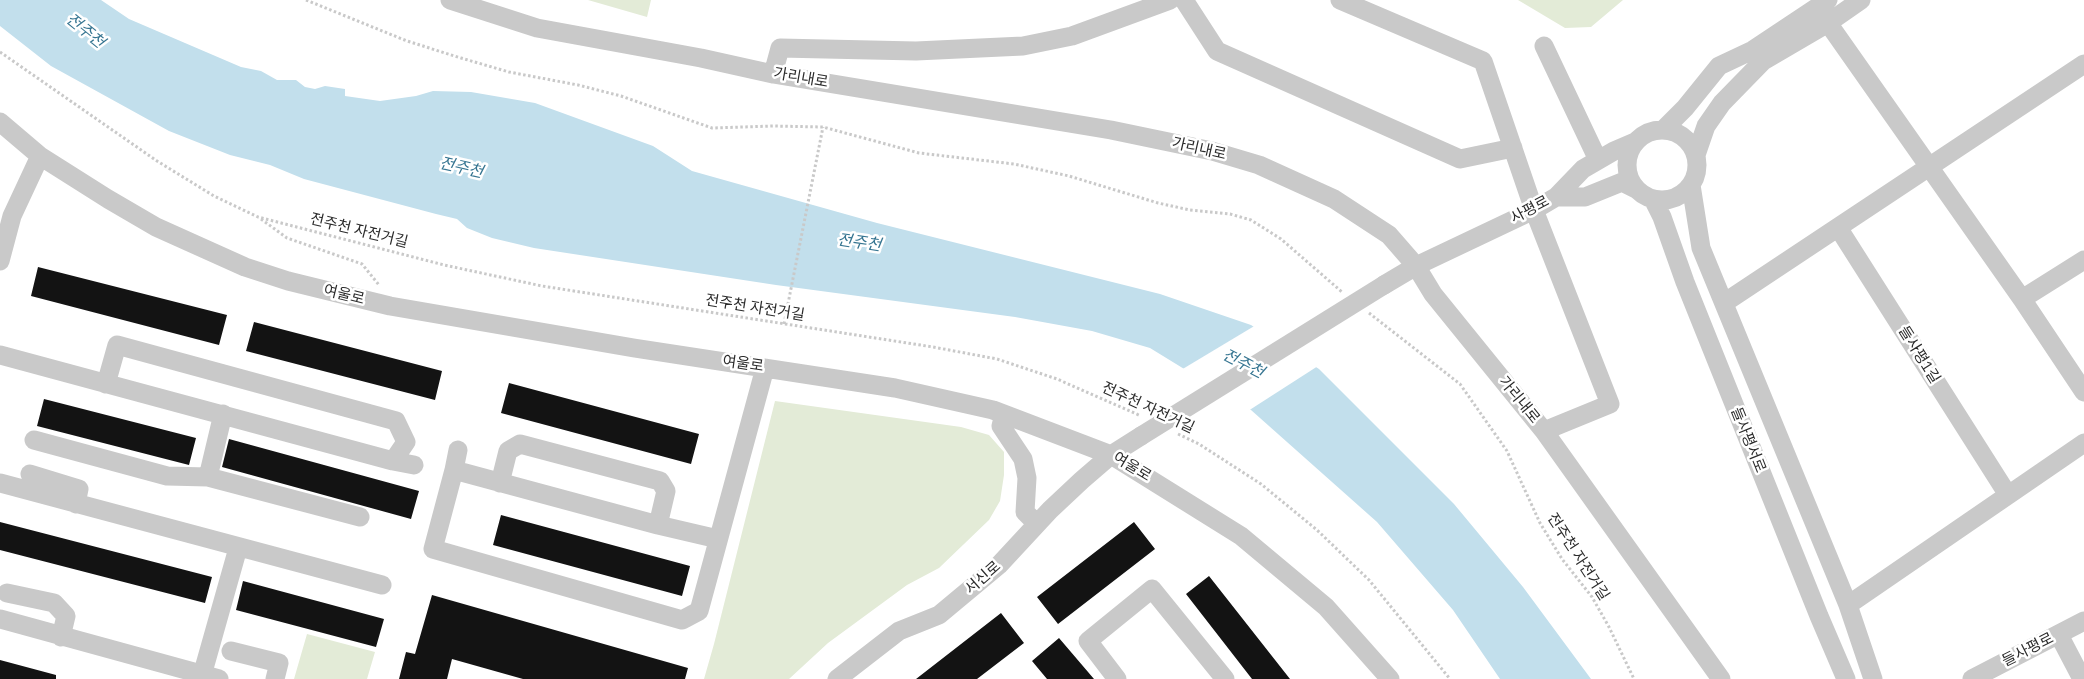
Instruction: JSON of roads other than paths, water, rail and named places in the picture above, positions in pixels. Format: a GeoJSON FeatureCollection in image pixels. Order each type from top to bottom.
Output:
{"type":"FeatureCollection","features":[{"type":"Feature","properties":{"kind":"street","name":"가리내로"},"geometry":{"type":"LineString","coordinates":[[450,0],[537,28],[701,58],[773,74],[1111,130],[1212,151],[1258,165],[1334,199],[1389,235],[1416,266],[1433,294],[1544,431],[1721,679]]}},
{"type":"Feature","properties":{"kind":"street"},"geometry":{"type":"LineString","coordinates":[[773,74],[780,48],[916,51],[1023,46],[1072,36],[1170,0]]}},
{"type":"Feature","properties":{"kind":"street"},"geometry":{"type":"LineString","coordinates":[[1184,0],[1217,51],[1460,159],[1513,148]]}},
{"type":"Feature","properties":{"kind":"street"},"geometry":{"type":"LineString","coordinates":[[1340,0],[1483,61],[1534,210],[1610,404],[1544,431]]}},
{"type":"Feature","properties":{"kind":"street","name":"사평로"},"geometry":{"type":"LineString","coordinates":[[1144,427],[1416,266],[1534,210],[1556,196],[1583,169],[1598,160],[1635,142],[1643,135],[1653,131],[1664,130],[1685,108],[1719,66],[1753,50],[1828,0]]}},
{"type":"Feature","properties":{"kind":"street"},"geometry":{"type":"LineString","coordinates":[[1696,155],[1706,126],[1722,103],[1763,61],[1828,23],[1862,0]]}},
{"type":"Feature","properties":{"kind":"street"},"geometry":{"type":"LineString","coordinates":[[1828,23],[2022,299],[2084,392]]}},
{"type":"Feature","properties":{"kind":"street"},"geometry":{"type":"LineString","coordinates":[[1544,46],[1598,160]]}},
{"type":"Feature","properties":{"kind":"street"},"geometry":{"type":"LineString","coordinates":[[1724,303],[2076,70]]}},
{"type":"Feature","properties":{"kind":"street","name":"여울로"},"geometry":{"type":"LineString","coordinates":[[0,122],[40,156],[156,227],[245,267],[288,281],[390,306],[634,348],[895,388],[1004,414],[1112,454],[1241,536],[1326,607],[1390,679]]}},
{"type":"Feature","properties":{"kind":"street"},"geometry":{"type":"LineString","coordinates":[[1556,196],[1585,197],[1622,182],[1653,199],[1664,200],[1684,193],[1691,185],[1697,170],[1696,155],[1684,137],[1664,130]]}},
{"type":"Feature","properties":{"kind":"street"},"geometry":{"type":"LineString","coordinates":[[1635,142],[1629,150],[1627,171],[1636,189]]}},
{"type":"Feature","properties":{"kind":"street"},"geometry":{"type":"LineString","coordinates":[[0,261],[6,215],[40,156]]}},
{"type":"Feature","properties":{"kind":"street","name":"들사평서로"},"geometry":{"type":"LineString","coordinates":[[1691,185],[1701,248],[1848,605],[1873,679]]}},
{"type":"Feature","properties":{"kind":"street","name":"들사평서로"},"geometry":{"type":"LineString","coordinates":[[1653,199],[1662,217],[1685,282],[1811,598],[1846,679]]}},
{"type":"Feature","properties":{"kind":"street","name":"들사평1길"},"geometry":{"type":"LineString","coordinates":[[1839,228],[2008,495]]}},
{"type":"Feature","properties":{"kind":"street"},"geometry":{"type":"LineString","coordinates":[[2022,299],[2084,260]]}},
{"type":"Feature","properties":{"kind":"street"},"geometry":{"type":"LineString","coordinates":[[106,384],[117,346],[136,351],[396,421],[406,442],[393,461]]}},
{"type":"Feature","properties":{"kind":"street"},"geometry":{"type":"LineString","coordinates":[[0,355],[393,461],[414,465]]}},
{"type":"Feature","properties":{"kind":"street"},"geometry":{"type":"LineString","coordinates":[[458,450],[433,549],[682,620],[699,611],[765,368]]}},
{"type":"Feature","properties":{"kind":"street"},"geometry":{"type":"LineString","coordinates":[[208,477],[223,414]]}},
{"type":"Feature","properties":{"kind":"street"},"geometry":{"type":"LineString","coordinates":[[1004,414],[1002,426],[1023,459],[1027,478],[1025,512],[1037,524]]}},
{"type":"Feature","properties":{"kind":"street","name":"서신로"},"geometry":{"type":"LineString","coordinates":[[836,679],[899,631],[939,615],[1000,565],[1050,510],[1144,427]]}},
{"type":"Feature","properties":{"kind":"street"},"geometry":{"type":"LineString","coordinates":[[34,440],[167,476],[208,477],[360,517]]}},
{"type":"Feature","properties":{"kind":"street"},"geometry":{"type":"LineString","coordinates":[[1848,605],[2084,443]]}},
{"type":"Feature","properties":{"kind":"street"},"geometry":{"type":"LineString","coordinates":[[500,483],[508,452],[520,444],[660,481],[666,491],[658,525]]}},
{"type":"Feature","properties":{"kind":"street"},"geometry":{"type":"LineString","coordinates":[[454,470],[658,525],[718,539]]}},
{"type":"Feature","properties":{"kind":"street"},"geometry":{"type":"LineString","coordinates":[[30,474],[79,489],[76,504]]}},
{"type":"Feature","properties":{"kind":"street"},"geometry":{"type":"LineString","coordinates":[[0,483],[382,585]]}},
{"type":"Feature","properties":{"kind":"street"},"geometry":{"type":"LineString","coordinates":[[0,618],[207,678],[238,548]]}},
{"type":"Feature","properties":{"kind":"street"},"geometry":{"type":"LineString","coordinates":[[1117,679],[1088,640],[1152,589],[1225,679]]}},
{"type":"Feature","properties":{"kind":"street"},"geometry":{"type":"LineString","coordinates":[[7,592],[54,604],[66,616],[61,636]]}},
{"type":"Feature","properties":{"kind":"street","name":"들사평로"},"geometry":{"type":"LineString","coordinates":[[1972,679],[2084,622]]}},
{"type":"Feature","properties":{"kind":"street"},"geometry":{"type":"LineString","coordinates":[[2059,635],[2082,679]]}},
{"type":"Feature","properties":{"kind":"street"},"geometry":{"type":"LineString","coordinates":[[231,650],[279,663],[275,679]]}},
{"type":"Feature","properties":{"kind":"water","name":"전주천"},"geometry":{"type":"Polygon","coordinates":[[[0,0],[101,0],[129,19],[241,67],[261,71],[277,80],[296,80],[305,87],[315,89],[325,86],[345,89],[345,96],[380,101],[416,96],[433,91],[471,92],[535,103],[653,146],[692,171],[877,223],[1160,294],[1251,325],[1319,369],[1454,504],[1523,587],[1591,679],[1500,679],[1453,610],[1377,522],[1251,410],[1150,348],[1092,331],[1015,317],[776,285],[534,248],[492,238],[467,228],[457,219],[304,179],[270,165],[230,155],[169,131],[51,66],[0,26],[0,0]]]}}]}
